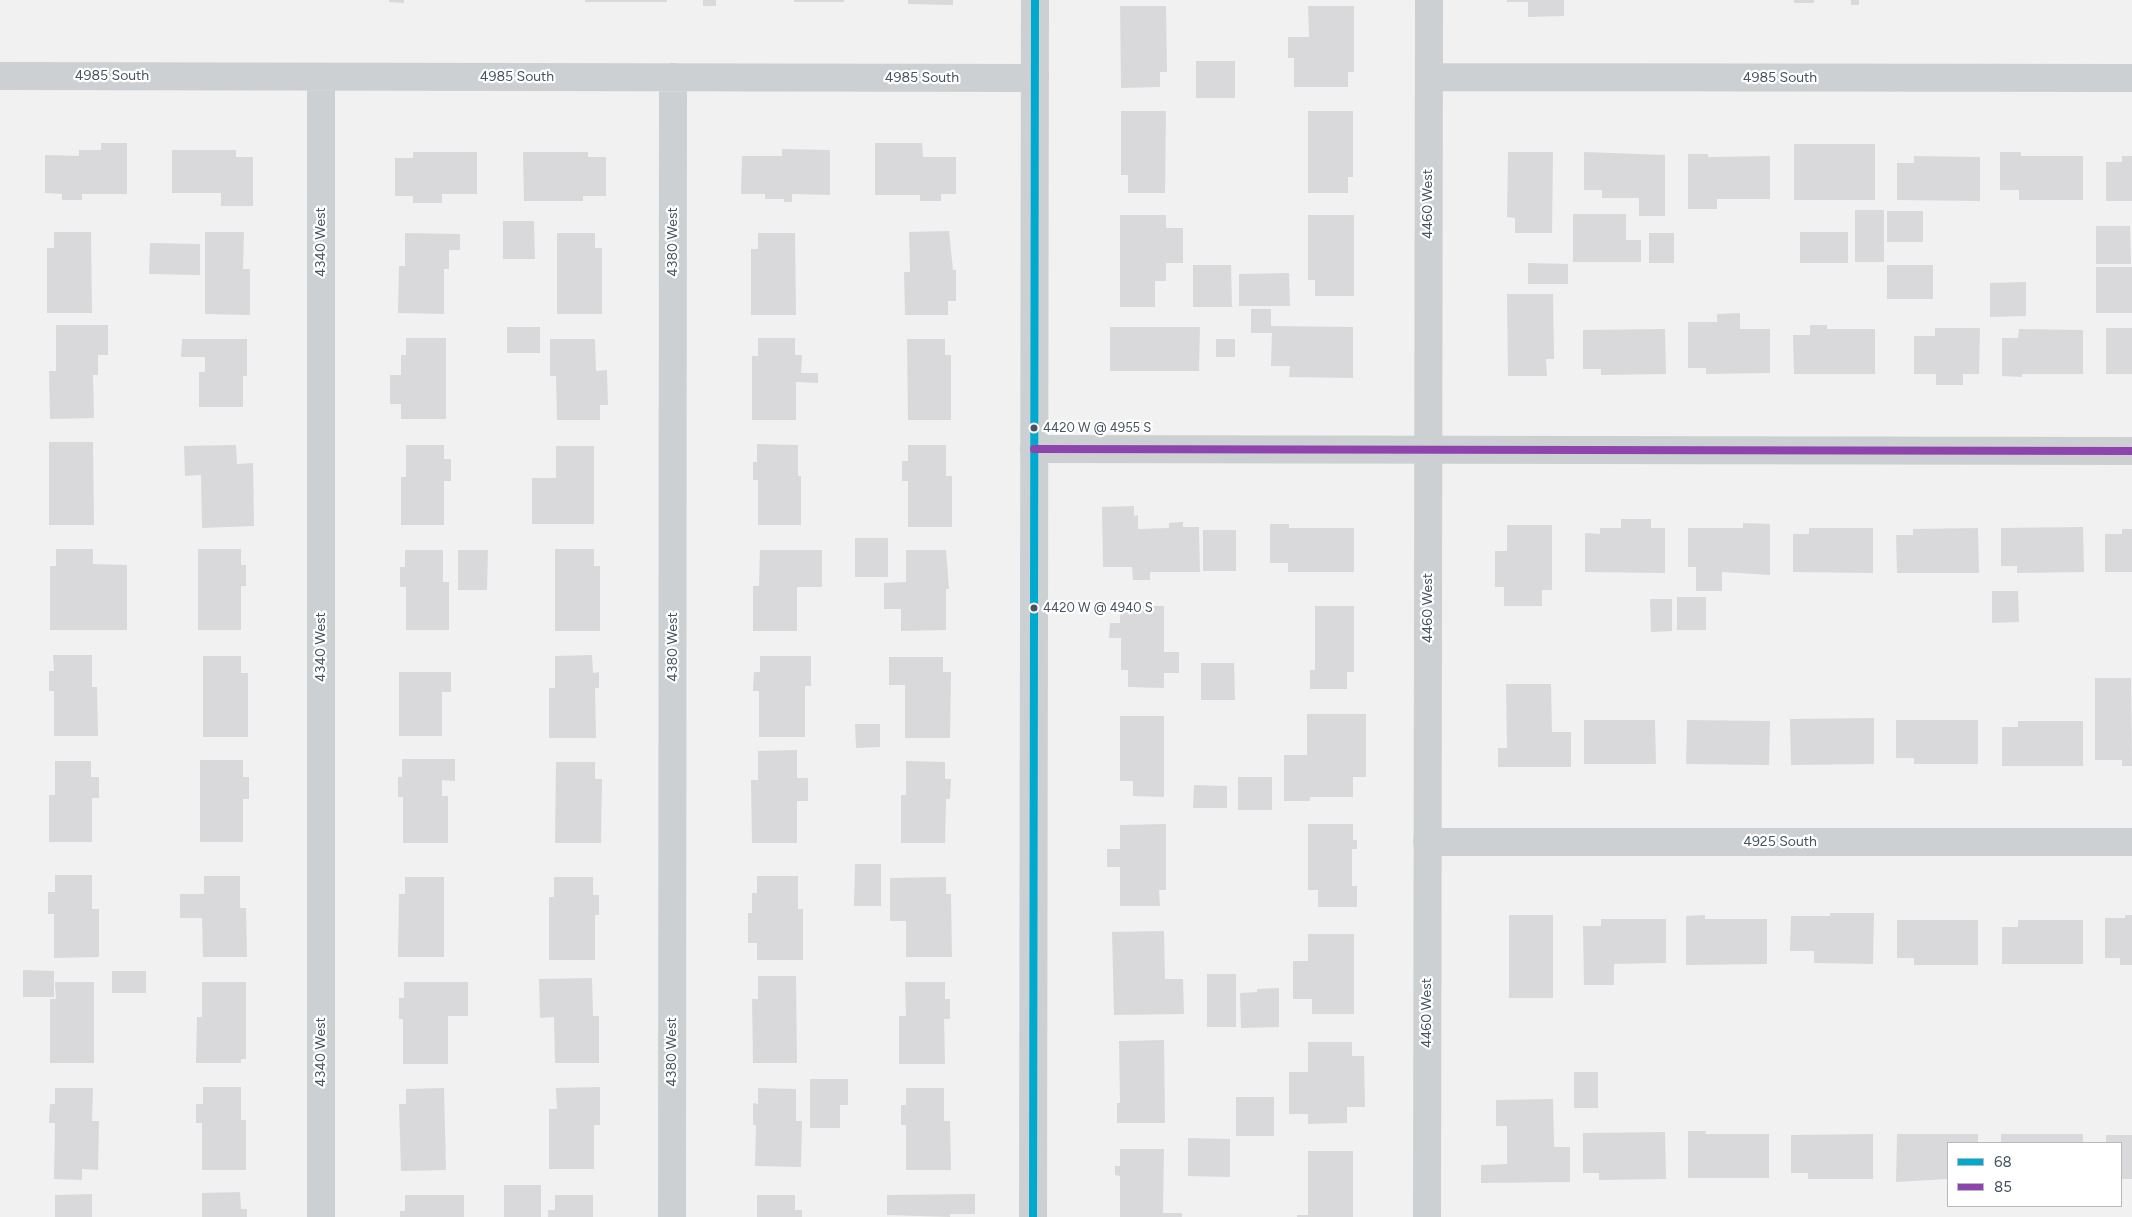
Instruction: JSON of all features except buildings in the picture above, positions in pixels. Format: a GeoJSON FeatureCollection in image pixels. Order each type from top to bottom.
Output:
{"type":"FeatureCollection","features":[{"type":"Feature","properties":{"kind":"street"},"geometry":{"type":"LineString","coordinates":[[1033,1217],[1035,0]]}},
{"type":"Feature","properties":{"kind":"street","name":"4460 West"},"geometry":{"type":"LineString","coordinates":[[1427,1217],[1429,0]]}},
{"type":"Feature","properties":{"kind":"street","name":"4985 South"},"geometry":{"type":"LineString","coordinates":[[0,76],[1035,78]]}},
{"type":"Feature","properties":{"kind":"street","name":"4340 West"},"geometry":{"type":"LineString","coordinates":[[321,77],[321,1217]]}},
{"type":"Feature","properties":{"kind":"street","name":"4380 West"},"geometry":{"type":"LineString","coordinates":[[672,1217],[673,77]]}},
{"type":"Feature","properties":{"kind":"street","name":"4985 South"},"geometry":{"type":"LineString","coordinates":[[1429,77],[2132,78]]}},
{"type":"Feature","properties":{"kind":"street"},"geometry":{"type":"LineString","coordinates":[[1034,449],[2132,451]]}},
{"type":"Feature","properties":{"kind":"street","name":"4925 South"},"geometry":{"type":"LineString","coordinates":[[1427,842],[2132,842]]}},
{"type":"Feature","properties":{"kind":"transit line","name":"68"},"geometry":{"type":"LineString","coordinates":[[1033,1217],[1035,0]]}},
{"type":"Feature","properties":{"kind":"transit line","name":"85"},"geometry":{"type":"LineString","coordinates":[[1034,449],[2132,451]]}},
{"type":"Feature","properties":{"kind":"place","name":"4420 W @ 4955 S"},"geometry":{"type":"Point","coordinates":[1034,428]}},
{"type":"Feature","properties":{"kind":"place","name":"4420 W @ 4940 S"},"geometry":{"type":"Point","coordinates":[1034,608]}}]}
